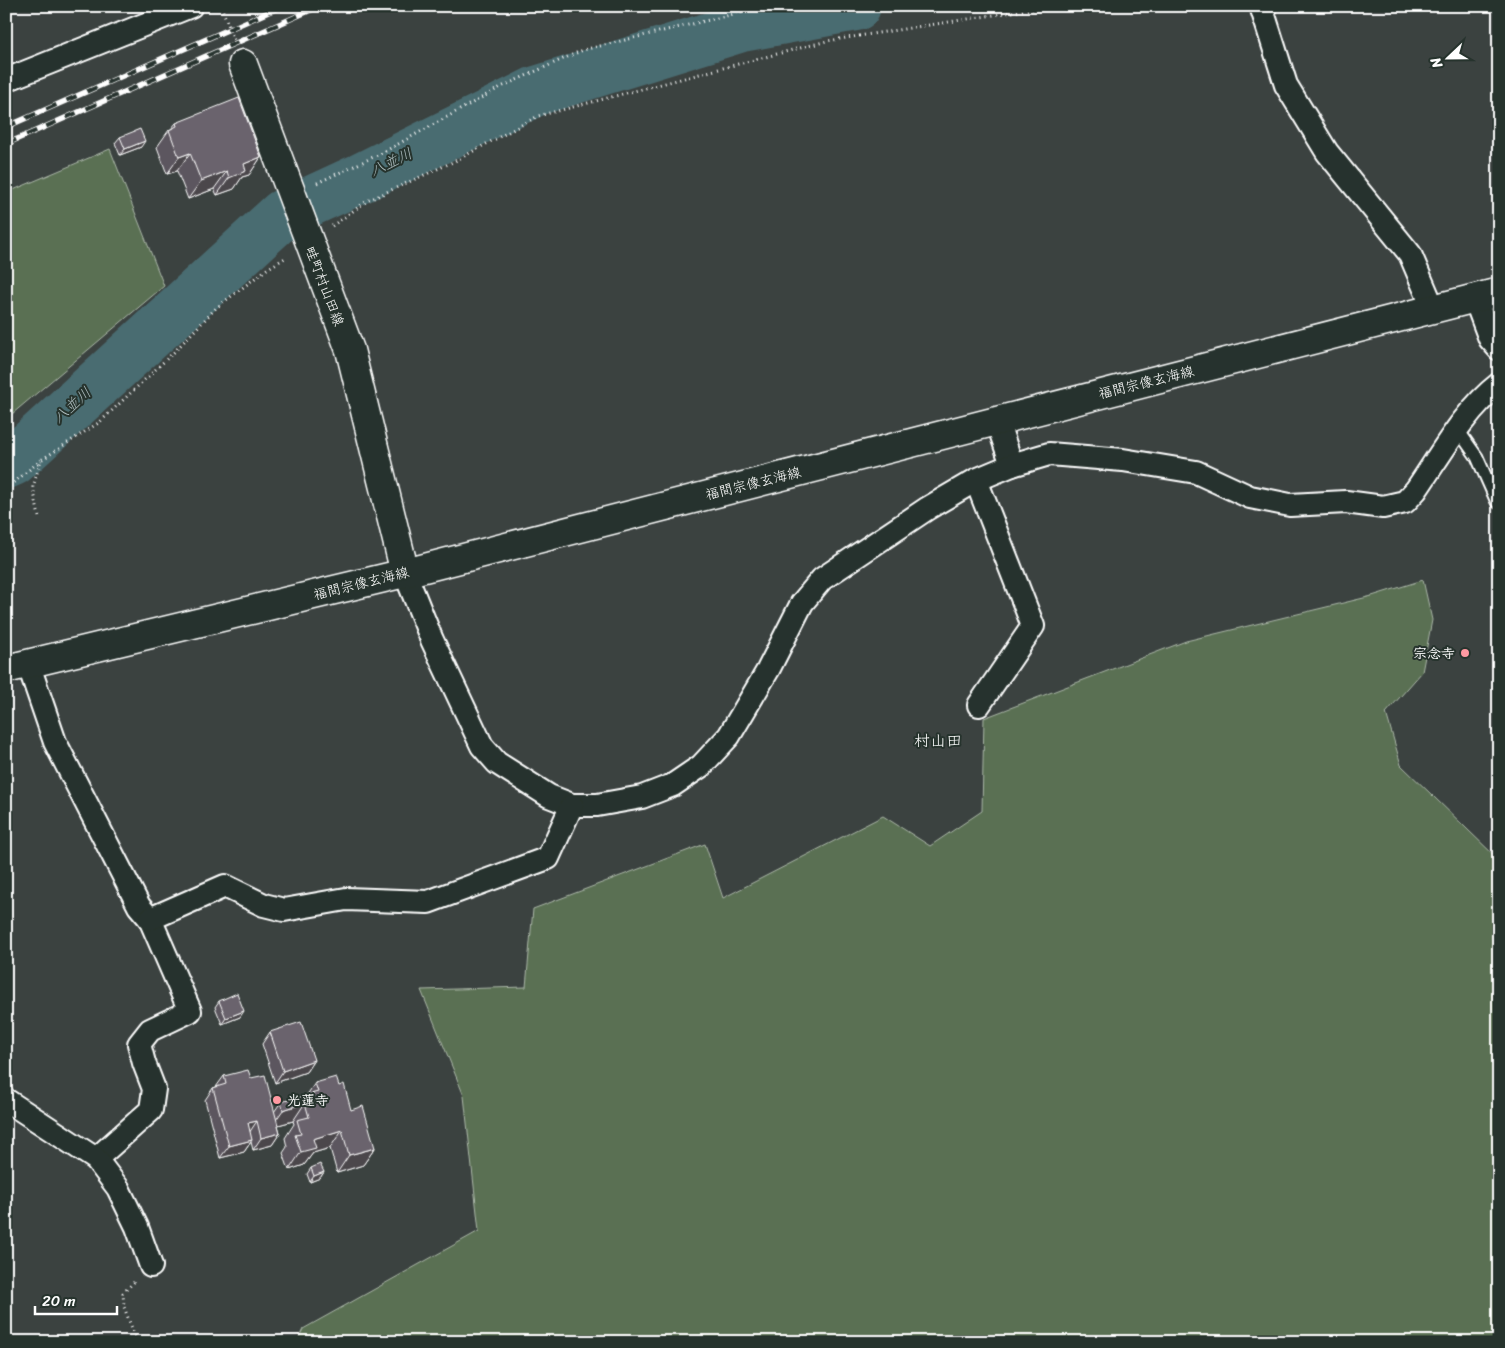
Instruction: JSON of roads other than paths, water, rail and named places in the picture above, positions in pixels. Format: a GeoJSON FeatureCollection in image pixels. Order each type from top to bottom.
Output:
{"type":"FeatureCollection","features":[{"type":"Feature","properties":{"kind":"main road","name":"畦町村山田線"},"geometry":{"type":"LineString","coordinates":[[243,64],[350,350],[404,573]]}},
{"type":"Feature","properties":{"kind":"main road","name":"福間宗像玄海線"},"geometry":{"type":"LineString","coordinates":[[17,666],[404,573],[1487,295]]}},
{"type":"Feature","properties":{"kind":"street"},"geometry":{"type":"LineString","coordinates":[[6,80],[191,6]]}},
{"type":"Feature","properties":{"kind":"street"},"geometry":{"type":"LineString","coordinates":[[1261,6],[1286,85],[1327,152],[1410,254],[1433,308]]}},
{"type":"Feature","properties":{"kind":"street"},"geometry":{"type":"LineString","coordinates":[[1487,295],[1490,339],[1499,349]]}},
{"type":"Feature","properties":{"kind":"street"},"geometry":{"type":"LineString","coordinates":[[404,573],[432,640],[482,746],[496,763],[549,796],[572,805],[597,805],[642,797],[673,785],[701,766],[729,736],[768,670],[802,603],[822,579],[928,508],[976,480],[1012,464],[1049,454],[1123,460],[1196,472],[1250,496],[1290,505],[1346,502],[1383,507],[1405,502],[1416,490],[1473,408],[1487,393],[1499,384]]}},
{"type":"Feature","properties":{"kind":"street"},"geometry":{"type":"LineString","coordinates":[[997,420],[1012,464]]}},
{"type":"Feature","properties":{"kind":"street"},"geometry":{"type":"LineString","coordinates":[[976,480],[1033,626],[979,705]]}},
{"type":"Feature","properties":{"kind":"street"},"geometry":{"type":"LineString","coordinates":[[17,666],[139,906],[150,919],[190,1011],[150,1030],[139,1044],[154,1088],[150,1110],[96,1159]]}},
{"type":"Feature","properties":{"kind":"street"},"geometry":{"type":"LineString","coordinates":[[150,919],[225,886],[264,906],[284,910],[346,899],[428,902],[548,858],[572,805]]}},
{"type":"Feature","properties":{"kind":"street"},"geometry":{"type":"LineString","coordinates":[[6,1100],[96,1159],[118,1188],[137,1227],[151,1266]]}},
{"type":"Feature","properties":{"kind":"lane"},"geometry":{"type":"LineString","coordinates":[[1458,430],[1477,457],[1499,501]]}},
{"type":"Feature","properties":{"kind":"waterway","name":"八並川"},"geometry":{"type":"LineString","coordinates":[[6,464],[13,461],[283,214],[361,178],[536,91],[742,27],[856,6]]}},
{"type":"Feature","properties":{"kind":"railway"},"geometry":{"type":"LineString","coordinates":[[6,127],[282,6]]}},
{"type":"Feature","properties":{"kind":"railway"},"geometry":{"type":"LineString","coordinates":[[6,144],[320,6]]}},
{"type":"Feature","properties":{"kind":"place","name":"宗念寺"},"geometry":{"type":"Point","coordinates":[1465,653]}},
{"type":"Feature","properties":{"kind":"place","name":"光蓮寺"},"geometry":{"type":"Point","coordinates":[277,1100]}},
{"type":"Feature","properties":{"kind":"district","name":"村山田"},"geometry":{"type":"Point","coordinates":[938,740]}}]}
